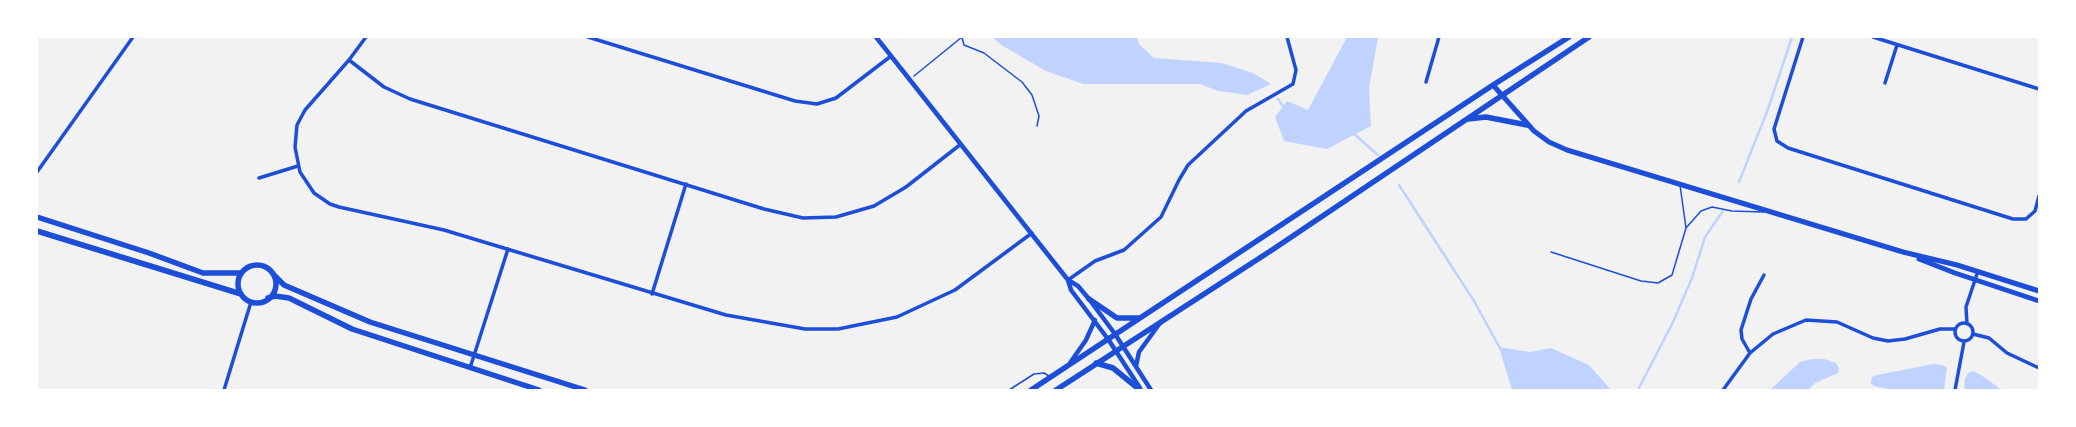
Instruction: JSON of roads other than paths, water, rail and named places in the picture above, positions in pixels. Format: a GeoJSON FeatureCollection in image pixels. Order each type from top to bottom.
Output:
{"type":"FeatureCollection","features":[{"type":"Feature","properties":{"kind":"main road"},"geometry":{"type":"LineString","coordinates":[[1030,390],[1493,85],[1569,37]]}},
{"type":"Feature","properties":{"kind":"main road"},"geometry":{"type":"LineString","coordinates":[[1056,390],[1272,250],[1589,37]]}},
{"type":"Feature","properties":{"kind":"main road"},"geometry":{"type":"LineString","coordinates":[[1493,85],[1527,125],[1549,142],[1567,150],[1904,252],[1978,271],[2039,291]]}},
{"type":"Feature","properties":{"kind":"main road"},"geometry":{"type":"LineString","coordinates":[[1468,119],[1486,117],[1527,125]]}},
{"type":"Feature","properties":{"kind":"main road"},"geometry":{"type":"LineString","coordinates":[[37,217],[149,252],[203,273],[241,273]]}},
{"type":"Feature","properties":{"kind":"main road"},"geometry":{"type":"LineString","coordinates":[[37,228],[56,237]]}},
{"type":"Feature","properties":{"kind":"main road"},"geometry":{"type":"LineString","coordinates":[[37,232],[241,294],[251,302],[260,302],[275,296],[289,298],[352,329],[539,390]]}},
{"type":"Feature","properties":{"kind":"main road"},"geometry":{"type":"LineString","coordinates":[[1904,252],[1975,280],[2039,301]]}},
{"type":"Feature","properties":{"kind":"main road"},"geometry":{"type":"LineString","coordinates":[[241,294],[238,282],[241,273],[247,267],[255,265],[267,268],[284,285],[322,303],[370,322],[585,390]]}},
{"type":"Feature","properties":{"kind":"main road"},"geometry":{"type":"LineString","coordinates":[[268,298],[275,287],[273,274]]}},
{"type":"Feature","properties":{"kind":"main road"},"geometry":{"type":"LineString","coordinates":[[1089,299],[1118,318],[1140,318]]}},
{"type":"Feature","properties":{"kind":"main road"},"geometry":{"type":"LineString","coordinates":[[1096,363],[1114,368],[1141,390]]}},
{"type":"Feature","properties":{"kind":"street"},"geometry":{"type":"LineString","coordinates":[[37,172],[133,37]]}},
{"type":"Feature","properties":{"kind":"street"},"geometry":{"type":"LineString","coordinates":[[366,37],[349,60],[305,110],[297,125],[295,147],[298,166],[305,181],[314,193],[330,204],[444,230],[652,294],[733,316],[804,329],[838,329],[897,317],[955,290],[1032,233]]}},
{"type":"Feature","properties":{"kind":"street"},"geometry":{"type":"LineString","coordinates":[[588,37],[795,101],[817,104],[836,98],[891,56]]}},
{"type":"Feature","properties":{"kind":"street"},"geometry":{"type":"LineString","coordinates":[[876,37],[1068,280],[1071,290],[1095,320],[1141,390]]}},
{"type":"Feature","properties":{"kind":"street"},"geometry":{"type":"LineString","coordinates":[[1068,280],[1095,261],[1124,250],[1161,217],[1188,165],[1246,110],[1293,84],[1296,70],[1287,37]]}},
{"type":"Feature","properties":{"kind":"street"},"geometry":{"type":"LineString","coordinates":[[1426,82],[1439,37]]}},
{"type":"Feature","properties":{"kind":"street"},"geometry":{"type":"LineString","coordinates":[[1803,37],[1774,129],[1777,141],[1788,148],[2013,219],[2026,219],[2035,211],[2039,196]]}},
{"type":"Feature","properties":{"kind":"street"},"geometry":{"type":"LineString","coordinates":[[1873,37],[2039,89]]}},
{"type":"Feature","properties":{"kind":"street"},"geometry":{"type":"LineString","coordinates":[[1885,83],[1897,45]]}},
{"type":"Feature","properties":{"kind":"street"},"geometry":{"type":"LineString","coordinates":[[349,60],[384,87],[410,98],[764,209],[803,218],[836,217],[874,206],[906,188],[961,144]]}},
{"type":"Feature","properties":{"kind":"street"},"geometry":{"type":"LineString","coordinates":[[259,178],[298,166]]}},
{"type":"Feature","properties":{"kind":"street"},"geometry":{"type":"LineString","coordinates":[[652,294],[686,184]]}},
{"type":"Feature","properties":{"kind":"street"},"geometry":{"type":"LineString","coordinates":[[470,368],[508,249]]}},
{"type":"Feature","properties":{"kind":"street"},"geometry":{"type":"LineString","coordinates":[[1967,324],[1966,308],[1978,271]]}},
{"type":"Feature","properties":{"kind":"street"},"geometry":{"type":"LineString","coordinates":[[1750,353],[1742,339],[1741,330],[1751,298],[1764,275]]}},
{"type":"Feature","properties":{"kind":"street"},"geometry":{"type":"LineString","coordinates":[[1068,280],[1078,286],[1089,299],[1115,334],[1151,390]]}},
{"type":"Feature","properties":{"kind":"street"},"geometry":{"type":"LineString","coordinates":[[224,390],[251,302]]}},
{"type":"Feature","properties":{"kind":"street"},"geometry":{"type":"LineString","coordinates":[[1070,363],[1086,340],[1095,320]]}},
{"type":"Feature","properties":{"kind":"street"},"geometry":{"type":"LineString","coordinates":[[1136,366],[1139,352],[1162,320]]}},
{"type":"Feature","properties":{"kind":"street"},"geometry":{"type":"LineString","coordinates":[[1723,390],[1750,353],[1773,334],[1806,320],[1837,322],[1873,338],[1888,341],[1905,340],[1940,329],[1955,329],[1960,324],[1967,324],[1972,328],[1973,334],[1970,340],[1964,342],[1956,338],[1955,329]]}},
{"type":"Feature","properties":{"kind":"street"},"geometry":{"type":"LineString","coordinates":[[1973,334],[1989,338],[2007,353],[2039,368]]}},
{"type":"Feature","properties":{"kind":"street"},"geometry":{"type":"LineString","coordinates":[[1955,390],[1964,342]]}},
{"type":"Feature","properties":{"kind":"lane"},"geometry":{"type":"LineString","coordinates":[[1551,252],[1642,281],[1658,283],[1672,275],[1686,228],[1680,185]]}},
{"type":"Feature","properties":{"kind":"lane"},"geometry":{"type":"LineString","coordinates":[[1686,228],[1701,211],[1712,207],[1732,211],[1772,212]]}},
{"type":"Feature","properties":{"kind":"lane"},"geometry":{"type":"LineString","coordinates":[[1009,390],[1034,374],[1044,373],[1051,376]]}},
{"type":"Feature","properties":{"kind":"water"},"geometry":{"type":"Polygon","coordinates":[[[992,37],[1137,37],[1139,44],[1154,58],[1222,63],[1253,73],[1271,84],[1247,95],[1218,91],[1200,84],[1083,84],[1046,71],[1003,46],[992,37]]]}},
{"type":"Feature","properties":{"kind":"water"},"geometry":{"type":"Polygon","coordinates":[[[1347,37],[1378,37],[1369,88],[1371,126],[1327,149],[1284,141],[1275,117],[1287,101],[1308,110],[1347,37]]]}},
{"type":"Feature","properties":{"kind":"water"},"geometry":{"type":"Polygon","coordinates":[[[1499,347],[1530,352],[1551,348],[1589,365],[1611,390],[1512,390],[1499,347]]]}},
{"type":"Feature","properties":{"kind":"water"},"geometry":{"type":"Polygon","coordinates":[[[1812,359],[1824,359],[1836,363],[1839,368],[1838,373],[1815,383],[1808,390],[1770,390],[1800,362],[1812,359]]]}},
{"type":"Feature","properties":{"kind":"water"},"geometry":{"type":"Polygon","coordinates":[[[1933,364],[1943,365],[1947,368],[1944,390],[1893,390],[1874,386],[1871,383],[1872,377],[1877,375],[1933,364]]]}},
{"type":"Feature","properties":{"kind":"water"},"geometry":{"type":"Polygon","coordinates":[[[1973,371],[2002,390],[1964,390],[1965,379],[1968,373],[1973,371]]]}},
{"type":"Feature","properties":{"kind":"waterway"},"geometry":{"type":"LineString","coordinates":[[1739,182],[1768,109],[1792,37]]}},
{"type":"Feature","properties":{"kind":"waterway"},"geometry":{"type":"LineString","coordinates":[[1278,99],[1284,108]]}},
{"type":"Feature","properties":{"kind":"waterway"},"geometry":{"type":"LineString","coordinates":[[1353,133],[1378,155]]}},
{"type":"Feature","properties":{"kind":"waterway"},"geometry":{"type":"LineString","coordinates":[[1399,185],[1474,301],[1501,350]]}},
{"type":"Feature","properties":{"kind":"waterway"},"geometry":{"type":"LineString","coordinates":[[1638,390],[1673,322],[1692,278],[1705,237],[1723,211]]}}]}
